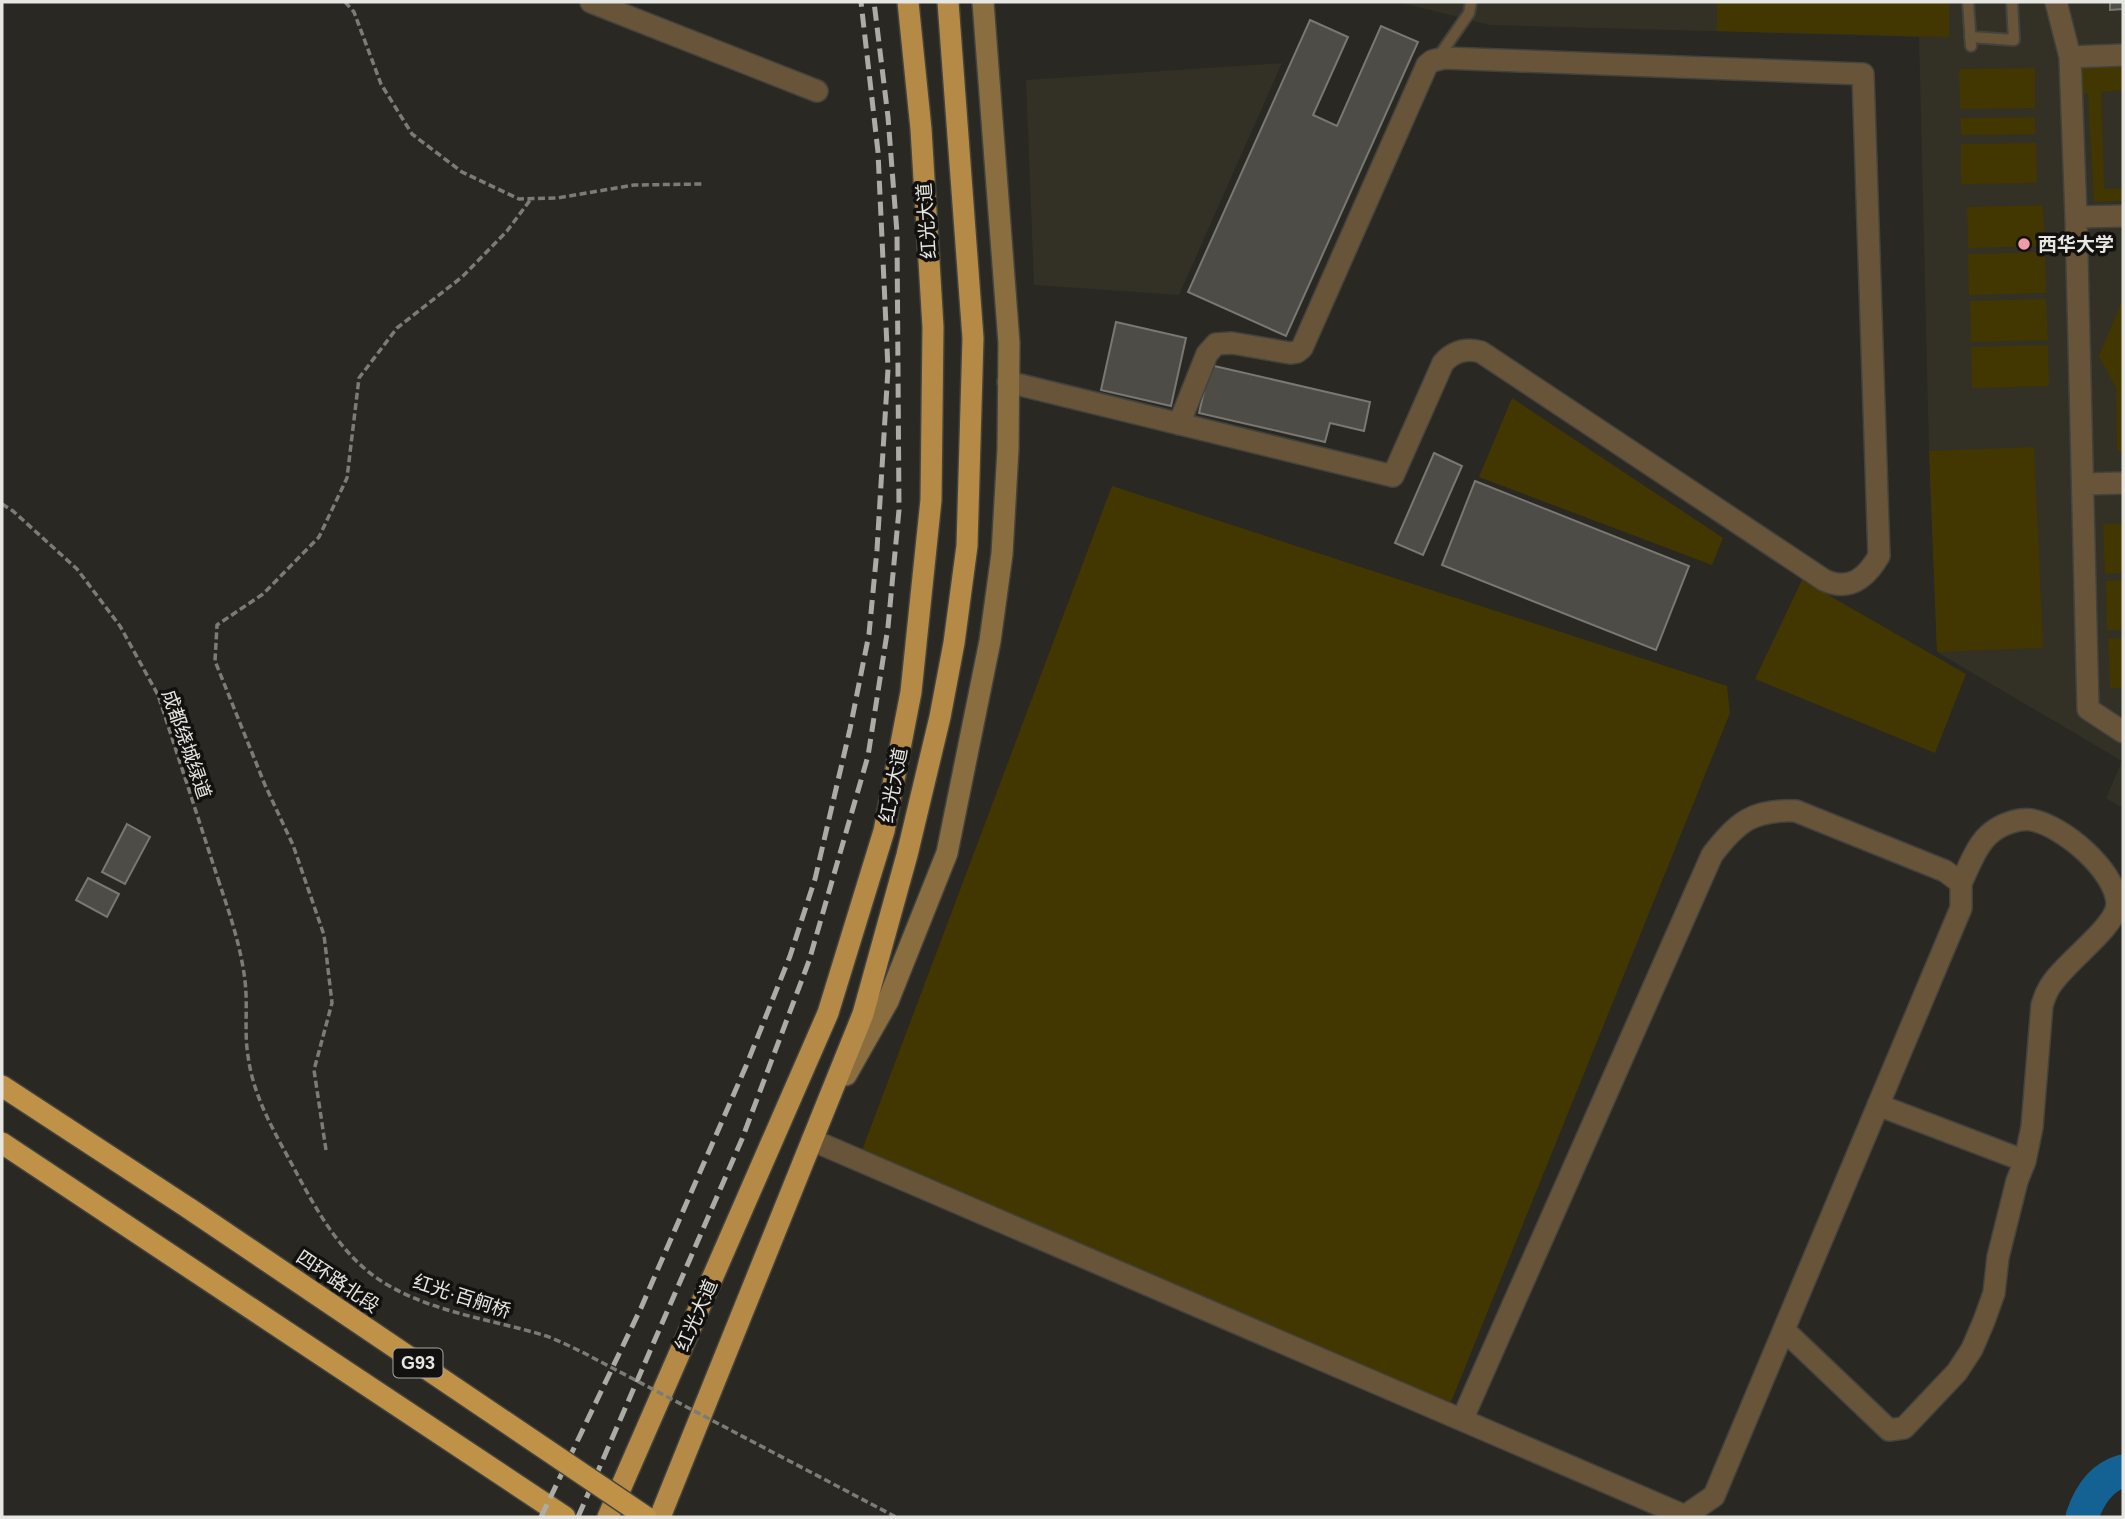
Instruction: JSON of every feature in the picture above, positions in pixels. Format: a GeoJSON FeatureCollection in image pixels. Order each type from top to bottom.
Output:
{"type":"FeatureCollection","features":[{"type":"Feature","properties":{"kind":"highway","name":"红光大道"},"geometry":{"type":"LineString","coordinates":[[607,1517],[828,1013],[884,831],[911,692],[931,500],[933,327],[920,129],[908,2]]}},
{"type":"Feature","properties":{"kind":"highway","name":"红光大道"},"geometry":{"type":"LineString","coordinates":[[660,1517],[863,1014],[907,855],[940,717],[954,643],[967,546],[973,338],[948,2]]}},
{"type":"Feature","properties":{"kind":"highway","name":"四环路北段"},"geometry":{"type":"LineString","coordinates":[[2,1086],[190,1209],[646,1517]]}},
{"type":"Feature","properties":{"kind":"highway","name":"G93"},"geometry":{"type":"LineString","coordinates":[[2,1143],[565,1517]]}},
{"type":"Feature","properties":{"kind":"main road"},"geometry":{"type":"LineString","coordinates":[[821,1120],[888,1001],[947,852],[990,641],[1002,554],[1008,449],[1009,342],[984,2]]}},
{"type":"Feature","properties":{"kind":"street"},"geometry":{"type":"LineString","coordinates":[[591,2],[817,91]]}},
{"type":"Feature","properties":{"kind":"street"},"geometry":{"type":"LineString","coordinates":[[2056,2],[2070,57],[2077,217],[2088,709],[2123,732]]}},
{"type":"Feature","properties":{"kind":"street"},"geometry":{"type":"LineString","coordinates":[[2070,57],[2123,55]]}},
{"type":"Feature","properties":{"kind":"street"},"geometry":{"type":"LineString","coordinates":[[1008,382],[1180,424],[1393,476],[1443,363],[1457,353],[1475,350],[1824,580],[1838,585],[1853,584],[1862,579],[1879,556],[1863,74],[1437,59],[1427,65],[1302,348],[1290,353],[1232,343],[1216,344],[1206,354],[1180,424]]}},
{"type":"Feature","properties":{"kind":"street"},"geometry":{"type":"LineString","coordinates":[[2077,217],[2123,216]]}},
{"type":"Feature","properties":{"kind":"street"},"geometry":{"type":"LineString","coordinates":[[2083,484],[2123,483]]}},
{"type":"Feature","properties":{"kind":"street"},"geometry":{"type":"LineString","coordinates":[[1462,1420],[1712,855],[1731,830],[1753,815],[1779,810],[1796,811],[1945,871],[1961,883]]}},
{"type":"Feature","properties":{"kind":"street"},"geometry":{"type":"LineString","coordinates":[[813,1140],[1685,1516],[1714,1496],[1961,908],[1961,883],[1990,833],[2009,822],[2031,820],[2053,828],[2073,840],[2111,880],[2117,904],[2110,923],[2068,965],[2048,990],[2042,1005],[2032,1127],[1998,1257],[1994,1293],[1972,1349],[1957,1371],[1904,1428],[1889,1430],[1784,1330]]}},
{"type":"Feature","properties":{"kind":"street"},"geometry":{"type":"LineString","coordinates":[[1878,1105],[2025,1161]]}},
{"type":"Feature","properties":{"kind":"lane"},"geometry":{"type":"LineString","coordinates":[[1437,59],[1469,13],[1471,2]]}},
{"type":"Feature","properties":{"kind":"lane"},"geometry":{"type":"LineString","coordinates":[[1968,2],[1970,42],[2014,40],[2012,2]]}},
{"type":"Feature","properties":{"kind":"path"},"geometry":{"type":"LineString","coordinates":[[345,2],[354,12],[381,84],[412,134],[462,172],[519,199],[557,198],[634,185],[702,184]]}},
{"type":"Feature","properties":{"kind":"path"},"geometry":{"type":"LineString","coordinates":[[326,1150],[314,1070],[332,1003],[324,935],[293,845],[255,762],[215,661],[217,625],[263,594],[319,537],[347,478],[359,378],[397,328],[462,277],[507,231],[531,199]]}},
{"type":"Feature","properties":{"kind":"path","name":"成都绕城绿道"},"geometry":{"type":"LineString","coordinates":[[2,504],[77,569],[120,626],[158,695],[218,879]]}},
{"type":"Feature","properties":{"kind":"path","name":"红光·百舸桥"},"geometry":{"type":"LineString","coordinates":[[218,879],[234,926],[245,981],[248,1056],[257,1097],[318,1213],[360,1264],[386,1283],[429,1304],[471,1318],[544,1335],[582,1352],[896,1517]]}},
{"type":"Feature","properties":{"kind":"shaded area","name":"西华大学"},"geometry":{"type":"Polygon","coordinates":[[[1398,2],[2123,2],[2123,808],[2106,798],[2122,761],[1937,652],[1929,451],[1919,37],[1490,25],[1398,2]]]}},
{"type":"Feature","properties":{"kind":"shaded area"},"geometry":{"type":"Polygon","coordinates":[[[1717,2],[1949,2],[1949,37],[1717,31],[1717,2]]]}},
{"type":"Feature","properties":{"kind":"shaded area"},"geometry":{"type":"Polygon","coordinates":[[[2082,56],[2123,57],[2123,90],[2101,92],[2104,189],[2123,189],[2123,201],[2094,202],[2088,93],[2080,94],[2082,56]]]}},
{"type":"Feature","properties":{"kind":"shaded area"},"geometry":{"type":"Polygon","coordinates":[[[1282,63],[1179,295],[1034,285],[1026,80],[1282,63]]]}},
{"type":"Feature","properties":{"kind":"shaded area"},"geometry":{"type":"Polygon","coordinates":[[[2035,68],[2035,108],[1960,109],[1959,69],[2035,68]]]}},
{"type":"Feature","properties":{"kind":"shaded area"},"geometry":{"type":"Polygon","coordinates":[[[2035,117],[2035,134],[1961,135],[1961,118],[2035,117]]]}},
{"type":"Feature","properties":{"kind":"shaded area"},"geometry":{"type":"Polygon","coordinates":[[[2036,143],[2037,183],[1961,184],[1961,144],[2036,143]]]}},
{"type":"Feature","properties":{"kind":"shaded area"},"geometry":{"type":"Polygon","coordinates":[[[2043,205],[2045,246],[1968,248],[1967,207],[2043,205]]]}},
{"type":"Feature","properties":{"kind":"shaded area"},"geometry":{"type":"Polygon","coordinates":[[[2045,252],[2046,293],[1969,295],[1968,254],[2045,252]]]}},
{"type":"Feature","properties":{"kind":"shaded area"},"geometry":{"type":"Polygon","coordinates":[[[2123,298],[2123,451],[2117,451],[2116,388],[2099,356],[2123,298]]]}},
{"type":"Feature","properties":{"kind":"shaded area"},"geometry":{"type":"Polygon","coordinates":[[[2046,299],[2048,340],[1971,342],[1970,301],[2046,299]]]}},
{"type":"Feature","properties":{"kind":"shaded area"},"geometry":{"type":"Polygon","coordinates":[[[2048,345],[2049,386],[1972,388],[1971,347],[2048,345]]]}},
{"type":"Feature","properties":{"kind":"shaded area"},"geometry":{"type":"Polygon","coordinates":[[[1512,398],[1723,538],[1712,565],[1479,477],[1512,398]]]}},
{"type":"Feature","properties":{"kind":"shaded area"},"geometry":{"type":"Polygon","coordinates":[[[2034,447],[2043,648],[1937,652],[1929,451],[2034,447]]]}},
{"type":"Feature","properties":{"kind":"shaded area"},"geometry":{"type":"Polygon","coordinates":[[[1112,486],[1727,686],[1730,713],[1451,1402],[1406,1387],[861,1153],[1112,486]]]}},
{"type":"Feature","properties":{"kind":"shaded area"},"geometry":{"type":"Polygon","coordinates":[[[2103,524],[2123,524],[2123,573],[2105,574],[2103,524]]]}},
{"type":"Feature","properties":{"kind":"shaded area"},"geometry":{"type":"Polygon","coordinates":[[[1802,580],[1966,674],[1935,753],[1755,679],[1802,580]]]}},
{"type":"Feature","properties":{"kind":"shaded area"},"geometry":{"type":"Polygon","coordinates":[[[2123,580],[2123,630],[2107,630],[2106,581],[2123,580]]]}},
{"type":"Feature","properties":{"kind":"shaded area"},"geometry":{"type":"Polygon","coordinates":[[[2123,638],[2123,688],[2110,688],[2108,639],[2123,638]]]}},
{"type":"Feature","properties":{"kind":"building"},"geometry":{"type":"Polygon","coordinates":[[[2110,2],[2123,2],[2123,9],[2110,10],[2110,2]]]}},
{"type":"Feature","properties":{"kind":"building"},"geometry":{"type":"Polygon","coordinates":[[[1310,20],[1348,37],[1313,115],[1337,126],[1381,26],[1418,42],[1286,336],[1188,292],[1310,20]]]}},
{"type":"Feature","properties":{"kind":"building"},"geometry":{"type":"Polygon","coordinates":[[[1116,322],[1186,338],[1171,406],[1101,390],[1116,322]]]}},
{"type":"Feature","properties":{"kind":"building"},"geometry":{"type":"Polygon","coordinates":[[[1210,365],[1370,402],[1364,431],[1330,423],[1325,442],[1199,413],[1210,365]]]}},
{"type":"Feature","properties":{"kind":"building"},"geometry":{"type":"Polygon","coordinates":[[[1434,453],[1462,466],[1423,555],[1395,543],[1434,453]]]}},
{"type":"Feature","properties":{"kind":"building"},"geometry":{"type":"Polygon","coordinates":[[[1475,481],[1689,566],[1656,650],[1442,565],[1475,481]]]}},
{"type":"Feature","properties":{"kind":"building"},"geometry":{"type":"Polygon","coordinates":[[[127,824],[150,837],[125,884],[102,872],[127,824]]]}},
{"type":"Feature","properties":{"kind":"building"},"geometry":{"type":"Polygon","coordinates":[[[88,878],[119,894],[107,917],[76,900],[88,878]]]}},
{"type":"Feature","properties":{"kind":"waterway"},"geometry":{"type":"LineString","coordinates":[[2082,1517],[2097,1488],[2108,1478],[2123,1471]]}},
{"type":"Feature","properties":{"kind":"railway"},"geometry":{"type":"LineString","coordinates":[[541,1517],[641,1308],[746,1066],[790,956],[815,879],[850,729],[869,634],[888,369],[878,152],[861,2]]}},
{"type":"Feature","properties":{"kind":"railway"},"geometry":{"type":"LineString","coordinates":[[578,1517],[742,1139],[809,961],[868,756],[888,627],[899,510],[897,233],[888,117],[874,2]]}},
{"type":"Feature","properties":{"kind":"place","name":"西华大学"},"geometry":{"type":"Point","coordinates":[2024,244]}}]}
